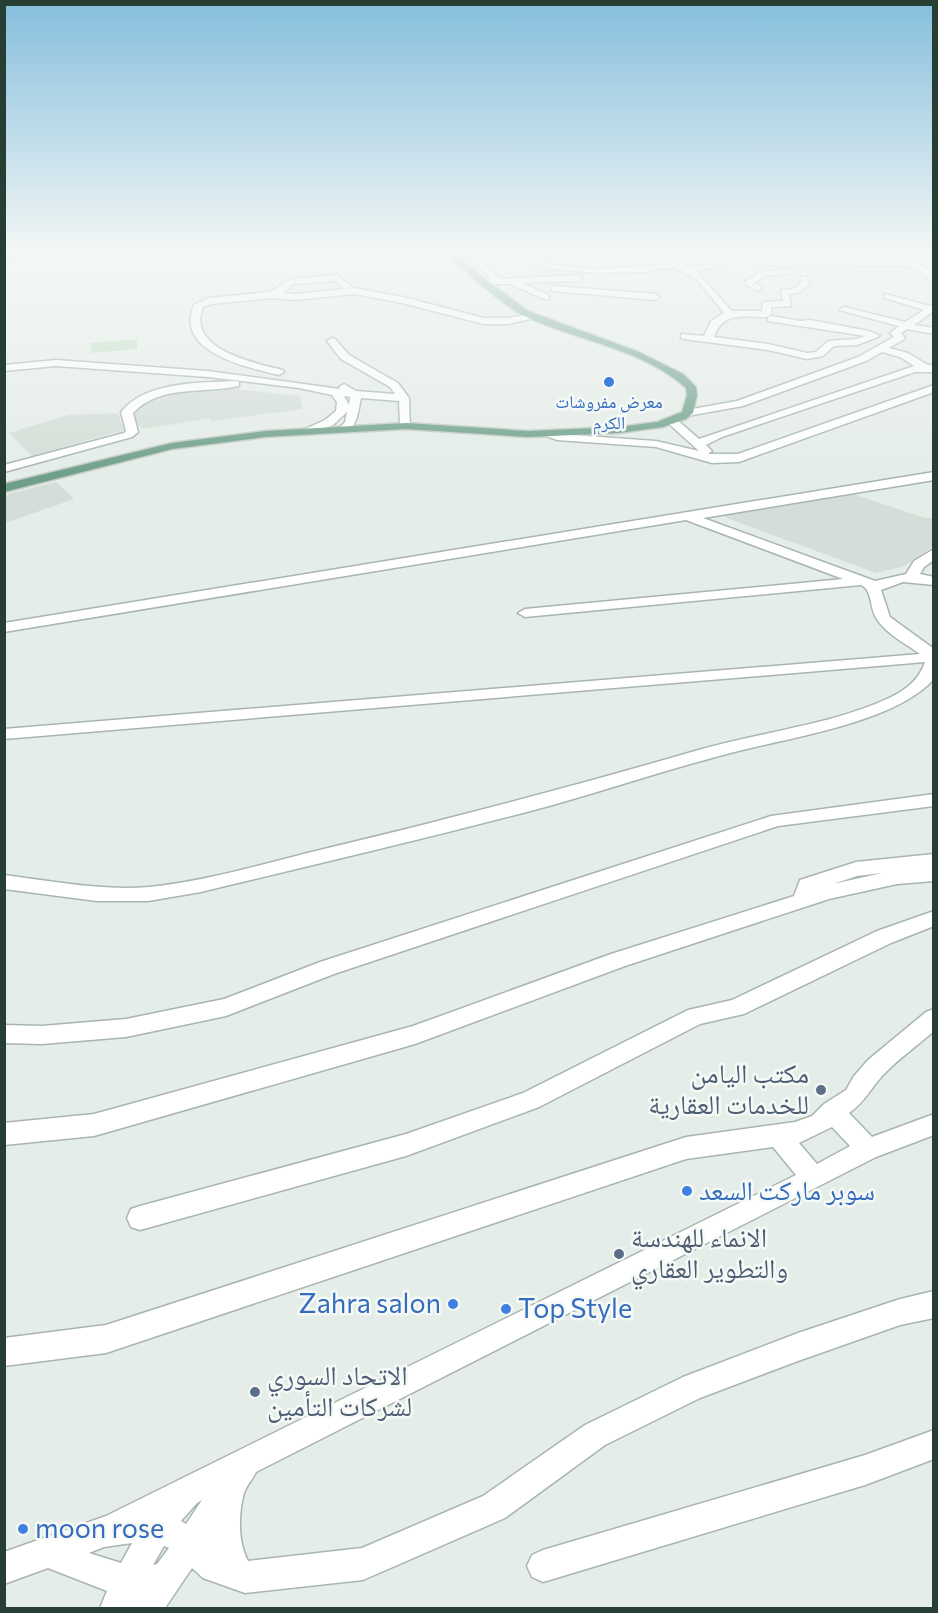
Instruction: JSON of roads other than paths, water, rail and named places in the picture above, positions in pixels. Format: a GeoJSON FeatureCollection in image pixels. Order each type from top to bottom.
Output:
{"type":"FeatureCollection","features":[{"type":"Feature","properties":{"kind":"main road"},"geometry":{"type":"LineString","coordinates":[[4,488],[172,446],[309,431],[406,426],[548,434],[633,429],[672,421],[687,413],[692,395],[691,387],[679,376],[635,354],[564,327]]}},
{"type":"Feature","properties":{"kind":"street"},"geometry":{"type":"LineString","coordinates":[[195,327],[202,338],[237,361],[336,384],[352,392],[357,396],[350,423],[345,429]]}},
{"type":"Feature","properties":{"kind":"street"},"geometry":{"type":"LineString","coordinates":[[708,339],[712,327]]}},
{"type":"Feature","properties":{"kind":"street"},"geometry":{"type":"LineString","coordinates":[[831,327],[894,341]]}},
{"type":"Feature","properties":{"kind":"street"},"geometry":{"type":"LineString","coordinates":[[687,413],[740,404],[834,370],[900,338],[895,333],[905,327]]}},
{"type":"Feature","properties":{"kind":"street"},"geometry":{"type":"LineString","coordinates":[[914,327],[933,331]]}},
{"type":"Feature","properties":{"kind":"street"},"geometry":{"type":"LineString","coordinates":[[768,347],[778,334],[802,334]]}},
{"type":"Feature","properties":{"kind":"street"},"geometry":{"type":"LineString","coordinates":[[684,336],[768,347],[807,356],[819,354],[827,345],[837,342]]}},
{"type":"Feature","properties":{"kind":"street"},"geometry":{"type":"LineString","coordinates":[[817,337],[837,342],[857,342],[875,336]]}},
{"type":"Feature","properties":{"kind":"street"},"geometry":{"type":"LineString","coordinates":[[332,341],[345,357],[387,380],[404,398],[406,426]]}},
{"type":"Feature","properties":{"kind":"street"},"geometry":{"type":"LineString","coordinates":[[881,349],[904,355],[924,366]]}},
{"type":"Feature","properties":{"kind":"street"},"geometry":{"type":"LineString","coordinates":[[698,444],[717,435],[924,366],[933,356]]}},
{"type":"Feature","properties":{"kind":"street"},"geometry":{"type":"LineString","coordinates":[[4,368],[56,363],[208,374],[333,392],[404,398]]}},
{"type":"Feature","properties":{"kind":"street"},"geometry":{"type":"LineString","coordinates":[[4,469],[128,435],[132,432],[127,412],[150,396],[170,391],[269,381]]}},
{"type":"Feature","properties":{"kind":"street"},"geometry":{"type":"LineString","coordinates":[[548,434],[557,437],[656,444],[712,459],[739,458],[933,388]]}},
{"type":"Feature","properties":{"kind":"street"},"geometry":{"type":"LineString","coordinates":[[309,431],[325,426],[340,413],[343,406],[341,398],[333,392]]}},
{"type":"Feature","properties":{"kind":"street"},"geometry":{"type":"LineString","coordinates":[[672,421],[708,453],[724,459]]}},
{"type":"Feature","properties":{"kind":"street"},"geometry":{"type":"LineString","coordinates":[[4,627],[933,470]]}},
{"type":"Feature","properties":{"kind":"street"},"geometry":{"type":"LineString","coordinates":[[4,620],[933,476]]}},
{"type":"Feature","properties":{"kind":"street"},"geometry":{"type":"LineString","coordinates":[[684,513],[869,585],[884,618],[933,658]]}},
{"type":"Feature","properties":{"kind":"street"},"geometry":{"type":"LineString","coordinates":[[911,577],[919,564],[933,553]]}},
{"type":"Feature","properties":{"kind":"street"},"geometry":{"type":"LineString","coordinates":[[525,613],[869,585],[911,577],[933,580]]}},
{"type":"Feature","properties":{"kind":"street"},"geometry":{"type":"LineString","coordinates":[[4,734],[933,658]]}},
{"type":"Feature","properties":{"kind":"street"},"geometry":{"type":"LineString","coordinates":[[4,882],[97,894],[148,894],[201,885],[443,827],[547,800],[719,750],[865,714],[896,701],[917,688],[929,675],[933,658]]}},
{"type":"Feature","properties":{"kind":"street"},"geometry":{"type":"LineString","coordinates":[[4,1034],[42,1035],[126,1028],[226,1007],[327,968],[777,820],[933,800]]}},
{"type":"Feature","properties":{"kind":"street"},"geometry":{"type":"LineString","coordinates":[[802,902],[807,885],[856,869],[933,861]]}},
{"type":"Feature","properties":{"kind":"street"},"geometry":{"type":"LineString","coordinates":[[4,1134],[94,1125],[415,1035],[618,960],[828,892],[897,877],[933,874]]}},
{"type":"Feature","properties":{"kind":"street"},"geometry":{"type":"LineString","coordinates":[[140,1218],[406,1145],[531,1100],[696,1016],[736,1008],[884,937],[933,918]]}},
{"type":"Feature","properties":{"kind":"street"},"geometry":{"type":"LineString","coordinates":[[4,1352],[105,1339],[686,1148],[779,1137],[820,1123],[832,1111],[854,1097],[862,1083],[876,1067],[933,1018]]}},
{"type":"Feature","properties":{"kind":"street"},"geometry":{"type":"LineString","coordinates":[[832,1111],[868,1149]]}},
{"type":"Feature","properties":{"kind":"street"},"geometry":{"type":"LineString","coordinates":[[4,1568],[51,1553],[104,1532],[186,1492],[238,1474],[868,1149],[933,1124]]}},
{"type":"Feature","properties":{"kind":"street"},"geometry":{"type":"LineString","coordinates":[[779,1137],[814,1178]]}},
{"type":"Feature","properties":{"kind":"street"},"geometry":{"type":"LineString","coordinates":[[104,1532],[134,1527],[156,1528],[174,1534],[191,1544],[214,1567],[245,1577],[363,1564],[494,1507],[595,1435],[693,1387],[832,1335],[900,1312],[933,1304]]}},
{"type":"Feature","properties":{"kind":"street"},"geometry":{"type":"LineString","coordinates":[[543,1566],[865,1470],[933,1444]]}},
{"type":"Feature","properties":{"kind":"street"},"geometry":{"type":"LineString","coordinates":[[146,1608],[238,1474]]}},
{"type":"Feature","properties":{"kind":"street"},"geometry":{"type":"LineString","coordinates":[[238,1474],[225,1529],[226,1551],[238,1575]]}},
{"type":"Feature","properties":{"kind":"street"},"geometry":{"type":"LineString","coordinates":[[122,1595],[156,1528],[186,1492]]}},
{"type":"Feature","properties":{"kind":"street"},"geometry":{"type":"LineString","coordinates":[[51,1553],[122,1595]]}},
{"type":"Feature","properties":{"kind":"street"},"geometry":{"type":"LineString","coordinates":[[122,1595],[168,1578]]}},
{"type":"Feature","properties":{"kind":"place","name":"معرض مفروشات الكرم"},"geometry":{"type":"Point","coordinates":[609,382]}},
{"type":"Feature","properties":{"kind":"place","name":"مكتب اليامن للخدمات العقارية"},"geometry":{"type":"Point","coordinates":[821,1090]}},
{"type":"Feature","properties":{"kind":"place","name":"سوبر ماركت السعد"},"geometry":{"type":"Point","coordinates":[687,1191]}},
{"type":"Feature","properties":{"kind":"place","name":"الانماء للهندسة والتطوير العقاري"},"geometry":{"type":"Point","coordinates":[619,1254]}},
{"type":"Feature","properties":{"kind":"place","name":"Zahra salon"},"geometry":{"type":"Point","coordinates":[453,1304]}},
{"type":"Feature","properties":{"kind":"place","name":"Top Style"},"geometry":{"type":"Point","coordinates":[506,1309]}},
{"type":"Feature","properties":{"kind":"place","name":"الاتحاد السوري لشركات التأمين"},"geometry":{"type":"Point","coordinates":[255,1392]}},
{"type":"Feature","properties":{"kind":"place","name":"moon rose"},"geometry":{"type":"Point","coordinates":[23,1529]}}]}
